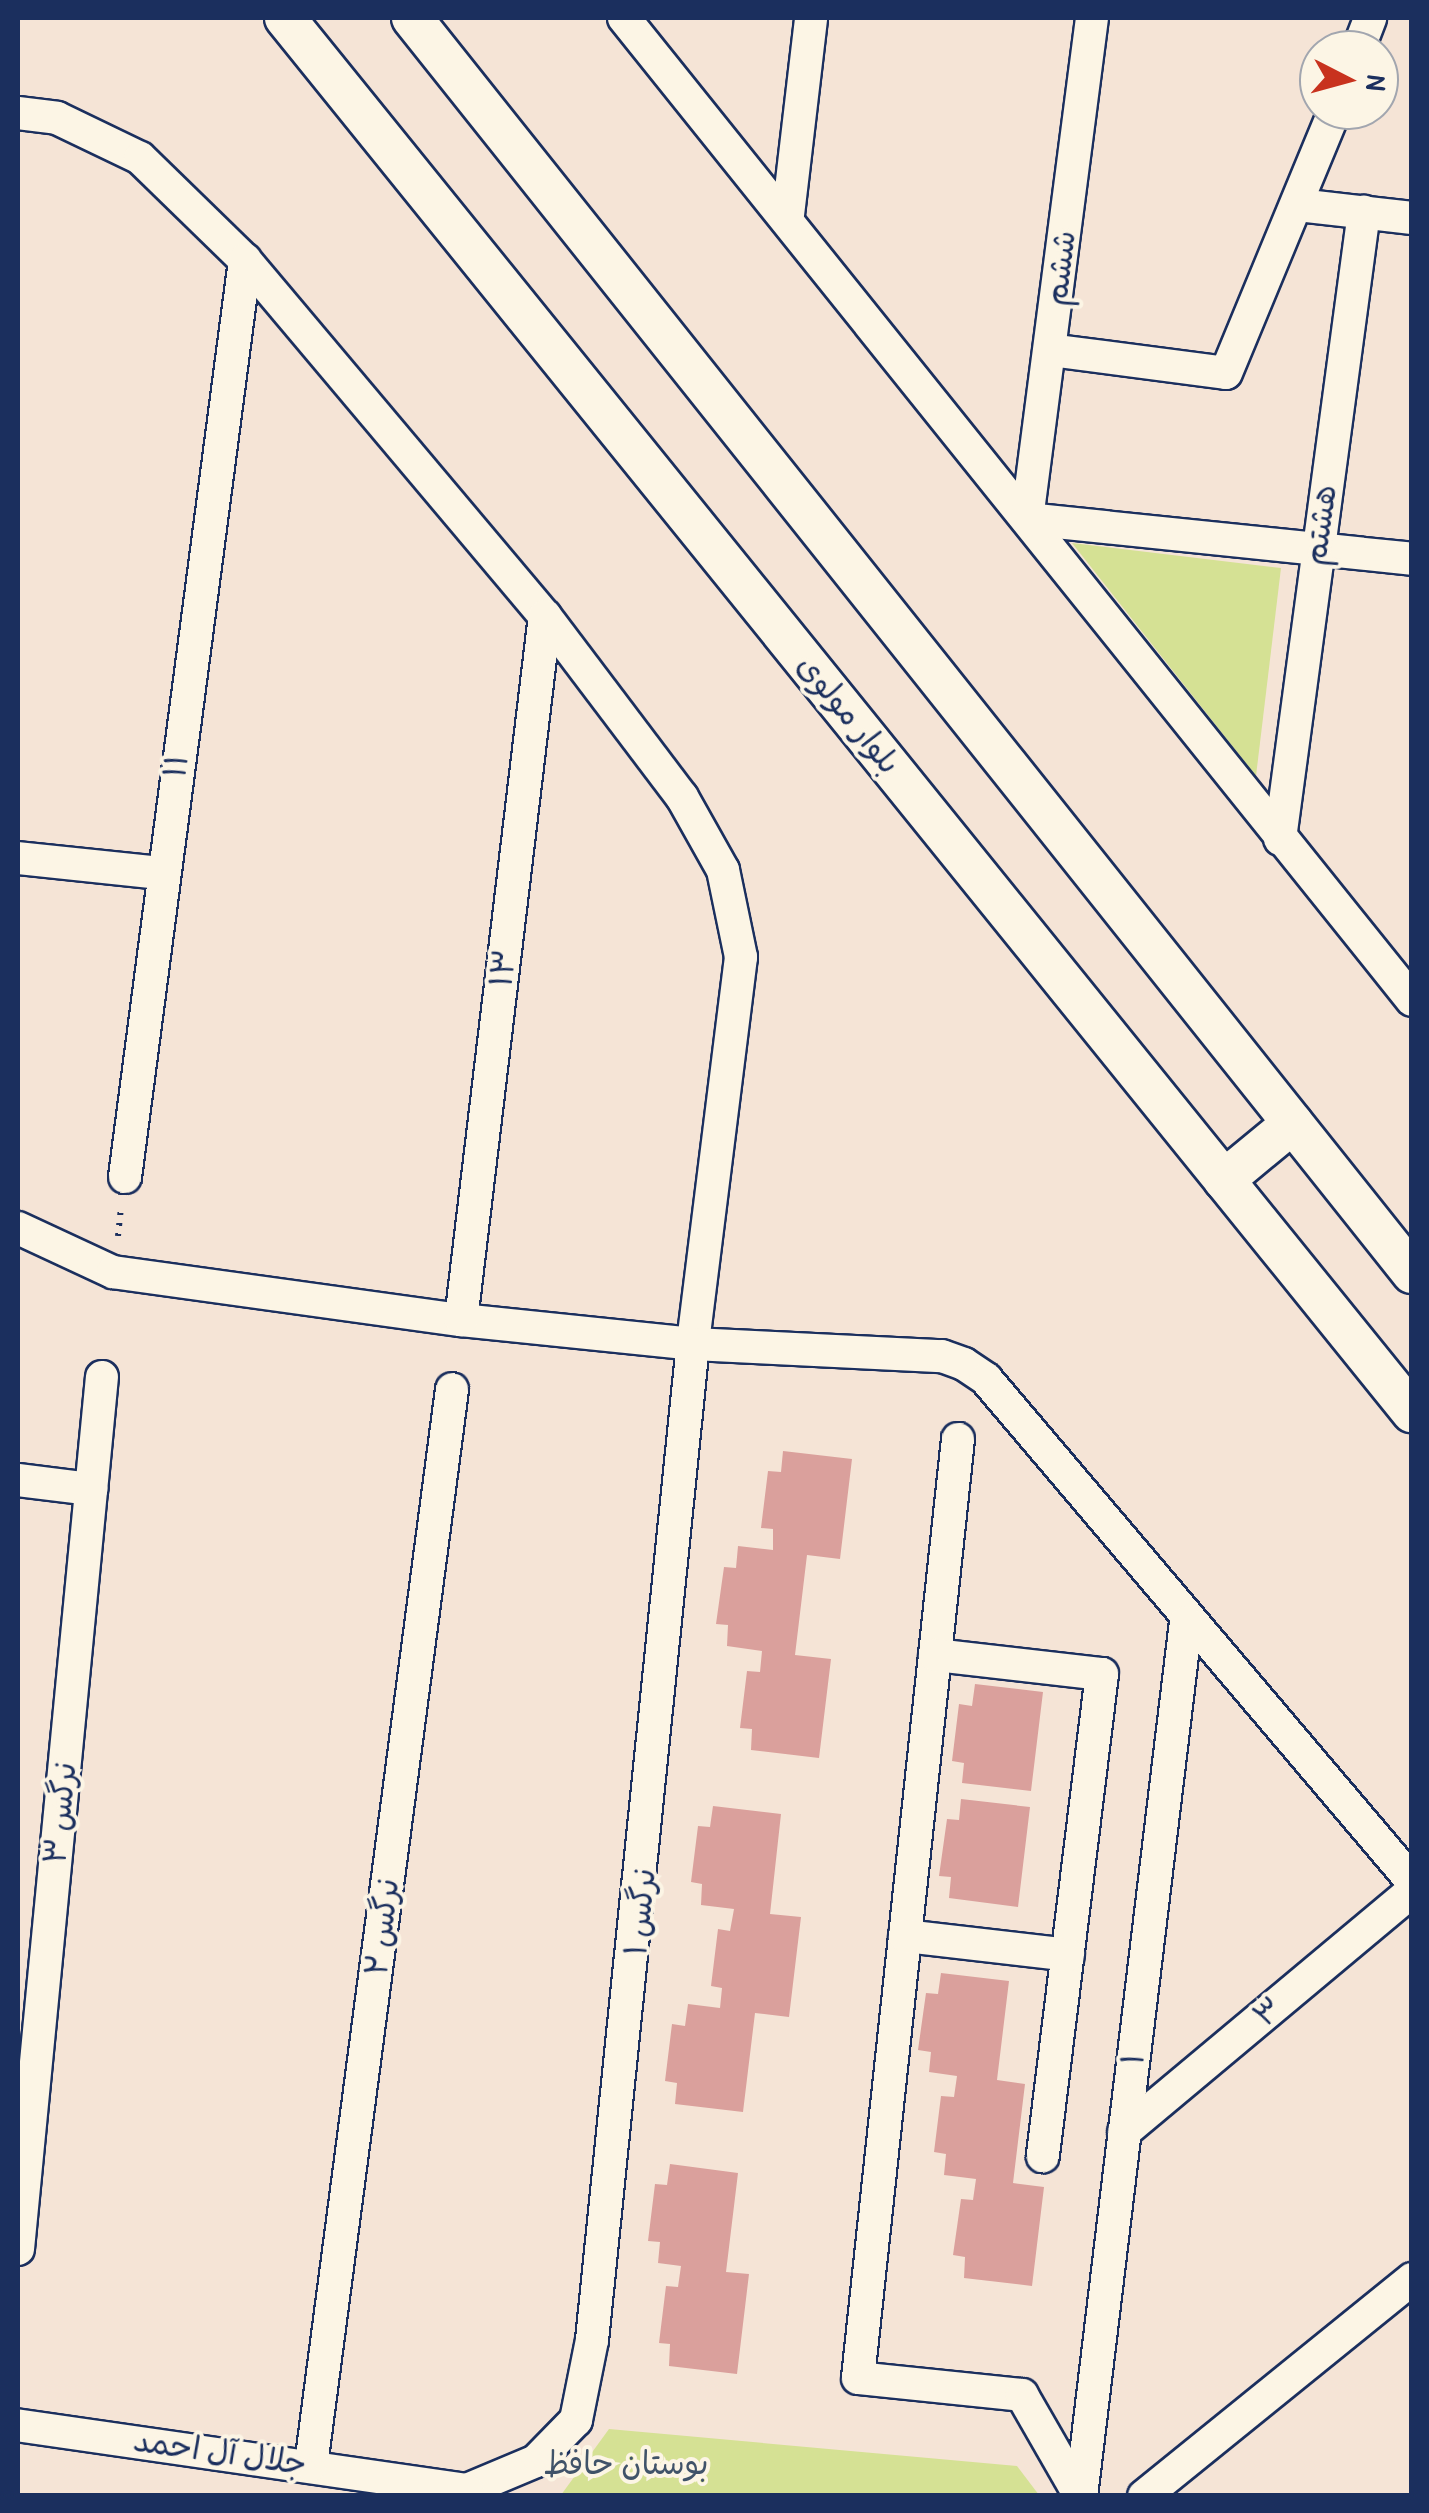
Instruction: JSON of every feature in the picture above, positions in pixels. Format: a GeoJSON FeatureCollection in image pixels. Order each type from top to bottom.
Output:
{"type":"FeatureCollection","features":[{"type":"Feature","properties":{"kind":"street","name":"بلوار مولوی"},"geometry":{"type":"LineString","coordinates":[[285,18],[1412,1412]]}},
{"type":"Feature","properties":{"kind":"street"},"geometry":{"type":"LineString","coordinates":[[412,18],[1412,1273]]}},
{"type":"Feature","properties":{"kind":"street"},"geometry":{"type":"LineString","coordinates":[[624,18],[788,215],[1280,840],[1412,1000]]}},
{"type":"Feature","properties":{"kind":"street"},"geometry":{"type":"LineString","coordinates":[[788,215],[811,18]]}},
{"type":"Feature","properties":{"kind":"street","name":"ششم"},"geometry":{"type":"LineString","coordinates":[[1026,519],[1092,18]]}},
{"type":"Feature","properties":{"kind":"street","name":"نرگس ۱"},"geometry":{"type":"LineString","coordinates":[[18,113],[57,118],[140,158],[245,260],[544,616],[682,797],[722,870],[738,940],[741,957],[693,1344],[592,2340],[576,2420],[536,2461]]}},
{"type":"Feature","properties":{"kind":"street"},"geometry":{"type":"LineString","coordinates":[[1050,350],[1226,373],[1327,130]]}},
{"type":"Feature","properties":{"kind":"street"},"geometry":{"type":"LineString","coordinates":[[1298,205],[1412,218]]}},
{"type":"Feature","properties":{"kind":"street","name":"هشتم"},"geometry":{"type":"LineString","coordinates":[[1280,840],[1364,212]]}},
{"type":"Feature","properties":{"kind":"street","name":"۱۱"},"geometry":{"type":"LineString","coordinates":[[125,1178],[161,873],[245,260]]}},
{"type":"Feature","properties":{"kind":"street"},"geometry":{"type":"LineString","coordinates":[[1026,519],[1412,559]]}},
{"type":"Feature","properties":{"kind":"street","name":"۱۳"},"geometry":{"type":"LineString","coordinates":[[461,1320],[544,616]]}},
{"type":"Feature","properties":{"kind":"street"},"geometry":{"type":"LineString","coordinates":[[18,858],[161,873]]}},
{"type":"Feature","properties":{"kind":"street"},"geometry":{"type":"LineString","coordinates":[[1224,1180],[1293,1123]]}},
{"type":"Feature","properties":{"kind":"street"},"geometry":{"type":"LineString","coordinates":[[18,1228],[113,1272],[461,1320],[693,1344],[942,1356],[964,1364],[986,1378],[1186,1622],[1412,1881]]}},
{"type":"Feature","properties":{"kind":"street","name":"نرگس ۳"},"geometry":{"type":"LineString","coordinates":[[18,2249],[102,1378]]}},
{"type":"Feature","properties":{"kind":"street","name":"نرگس ۲"},"geometry":{"type":"LineString","coordinates":[[312,2465],[452,1388]]}},
{"type":"Feature","properties":{"kind":"street"},"geometry":{"type":"LineString","coordinates":[[958,1440],[858,2378],[1022,2395],[1080,2496]]}},
{"type":"Feature","properties":{"kind":"street"},"geometry":{"type":"LineString","coordinates":[[18,1480],[91,1489]]}},
{"type":"Feature","properties":{"kind":"street","name":"۱"},"geometry":{"type":"LineString","coordinates":[[1080,2496],[1186,1622]]}},
{"type":"Feature","properties":{"kind":"street"},"geometry":{"type":"LineString","coordinates":[[935,1655],[1102,1674],[1044,2156]]}},
{"type":"Feature","properties":{"kind":"street","name":"۳"},"geometry":{"type":"LineString","coordinates":[[1124,2132],[1412,1891]]}},
{"type":"Feature","properties":{"kind":"street"},"geometry":{"type":"LineString","coordinates":[[905,1936],[1068,1955]]}},
{"type":"Feature","properties":{"kind":"street"},"geometry":{"type":"LineString","coordinates":[[1144,2496],[1412,2279]]}},
{"type":"Feature","properties":{"kind":"street","name":"جلال آل احمد"},"geometry":{"type":"LineString","coordinates":[[18,2425],[467,2490],[536,2461]]}},
{"type":"Feature","properties":{"kind":"path"},"geometry":{"type":"LineString","coordinates":[[113,1272],[125,1178]]}},
{"type":"Feature","properties":{"kind":"green space"},"geometry":{"type":"Polygon","coordinates":[[[1072,543],[1281,568],[1256,776],[1072,543]]]}},
{"type":"Feature","properties":{"kind":"green space","name":"بوستان حافظ"},"geometry":{"type":"Polygon","coordinates":[[[609,2429],[1017,2466],[1039,2495],[561,2495],[609,2429]]]}},
{"type":"Feature","properties":{"kind":"building"},"geometry":{"type":"Polygon","coordinates":[[[783,1451],[852,1459],[840,1559],[807,1555],[795,1655],[831,1659],[819,1758],[751,1750],[752,1729],[740,1728],[747,1671],[760,1672],[762,1651],[727,1646],[728,1625],[716,1624],[724,1567],[736,1568],[738,1546],[773,1550],[773,1529],[761,1528],[768,1471],[781,1472],[783,1451]]]}},
{"type":"Feature","properties":{"kind":"building"},"geometry":{"type":"Polygon","coordinates":[[[975,1684],[1043,1692],[1031,1791],[962,1783],[964,1763],[952,1761],[959,1704],[972,1706],[975,1684]]]}},
{"type":"Feature","properties":{"kind":"building"},"geometry":{"type":"Polygon","coordinates":[[[961,1799],[1030,1807],[1018,1907],[949,1898],[951,1877],[939,1876],[947,1819],[959,1820],[961,1799]]]}},
{"type":"Feature","properties":{"kind":"building"},"geometry":{"type":"Polygon","coordinates":[[[713,1806],[781,1814],[770,1914],[801,1917],[789,2017],[755,2013],[743,2112],[675,2104],[677,2083],[665,2081],[672,2024],[685,2026],[688,2004],[720,2008],[722,1988],[711,1986],[718,1929],[730,1931],[734,1909],[701,1905],[702,1884],[691,1882],[698,1826],[710,1827],[713,1806]]]}},
{"type":"Feature","properties":{"kind":"building"},"geometry":{"type":"Polygon","coordinates":[[[941,1973],[1009,1981],[997,2080],[1025,2084],[1013,2183],[1044,2187],[1032,2286],[964,2278],[965,2257],[953,2255],[961,2199],[973,2200],[976,2179],[944,2175],[946,2154],[934,2152],[941,2096],[954,2097],[957,2076],[929,2072],[931,2052],[918,2050],[926,1993],[938,1994],[941,1973]]]}},
{"type":"Feature","properties":{"kind":"building"},"geometry":{"type":"Polygon","coordinates":[[[670,2164],[738,2173],[726,2272],[749,2274],[737,2374],[669,2366],[670,2344],[659,2343],[666,2286],[678,2287],[681,2266],[658,2263],[660,2242],[648,2241],[655,2184],[667,2185],[670,2164]]]}}]}
